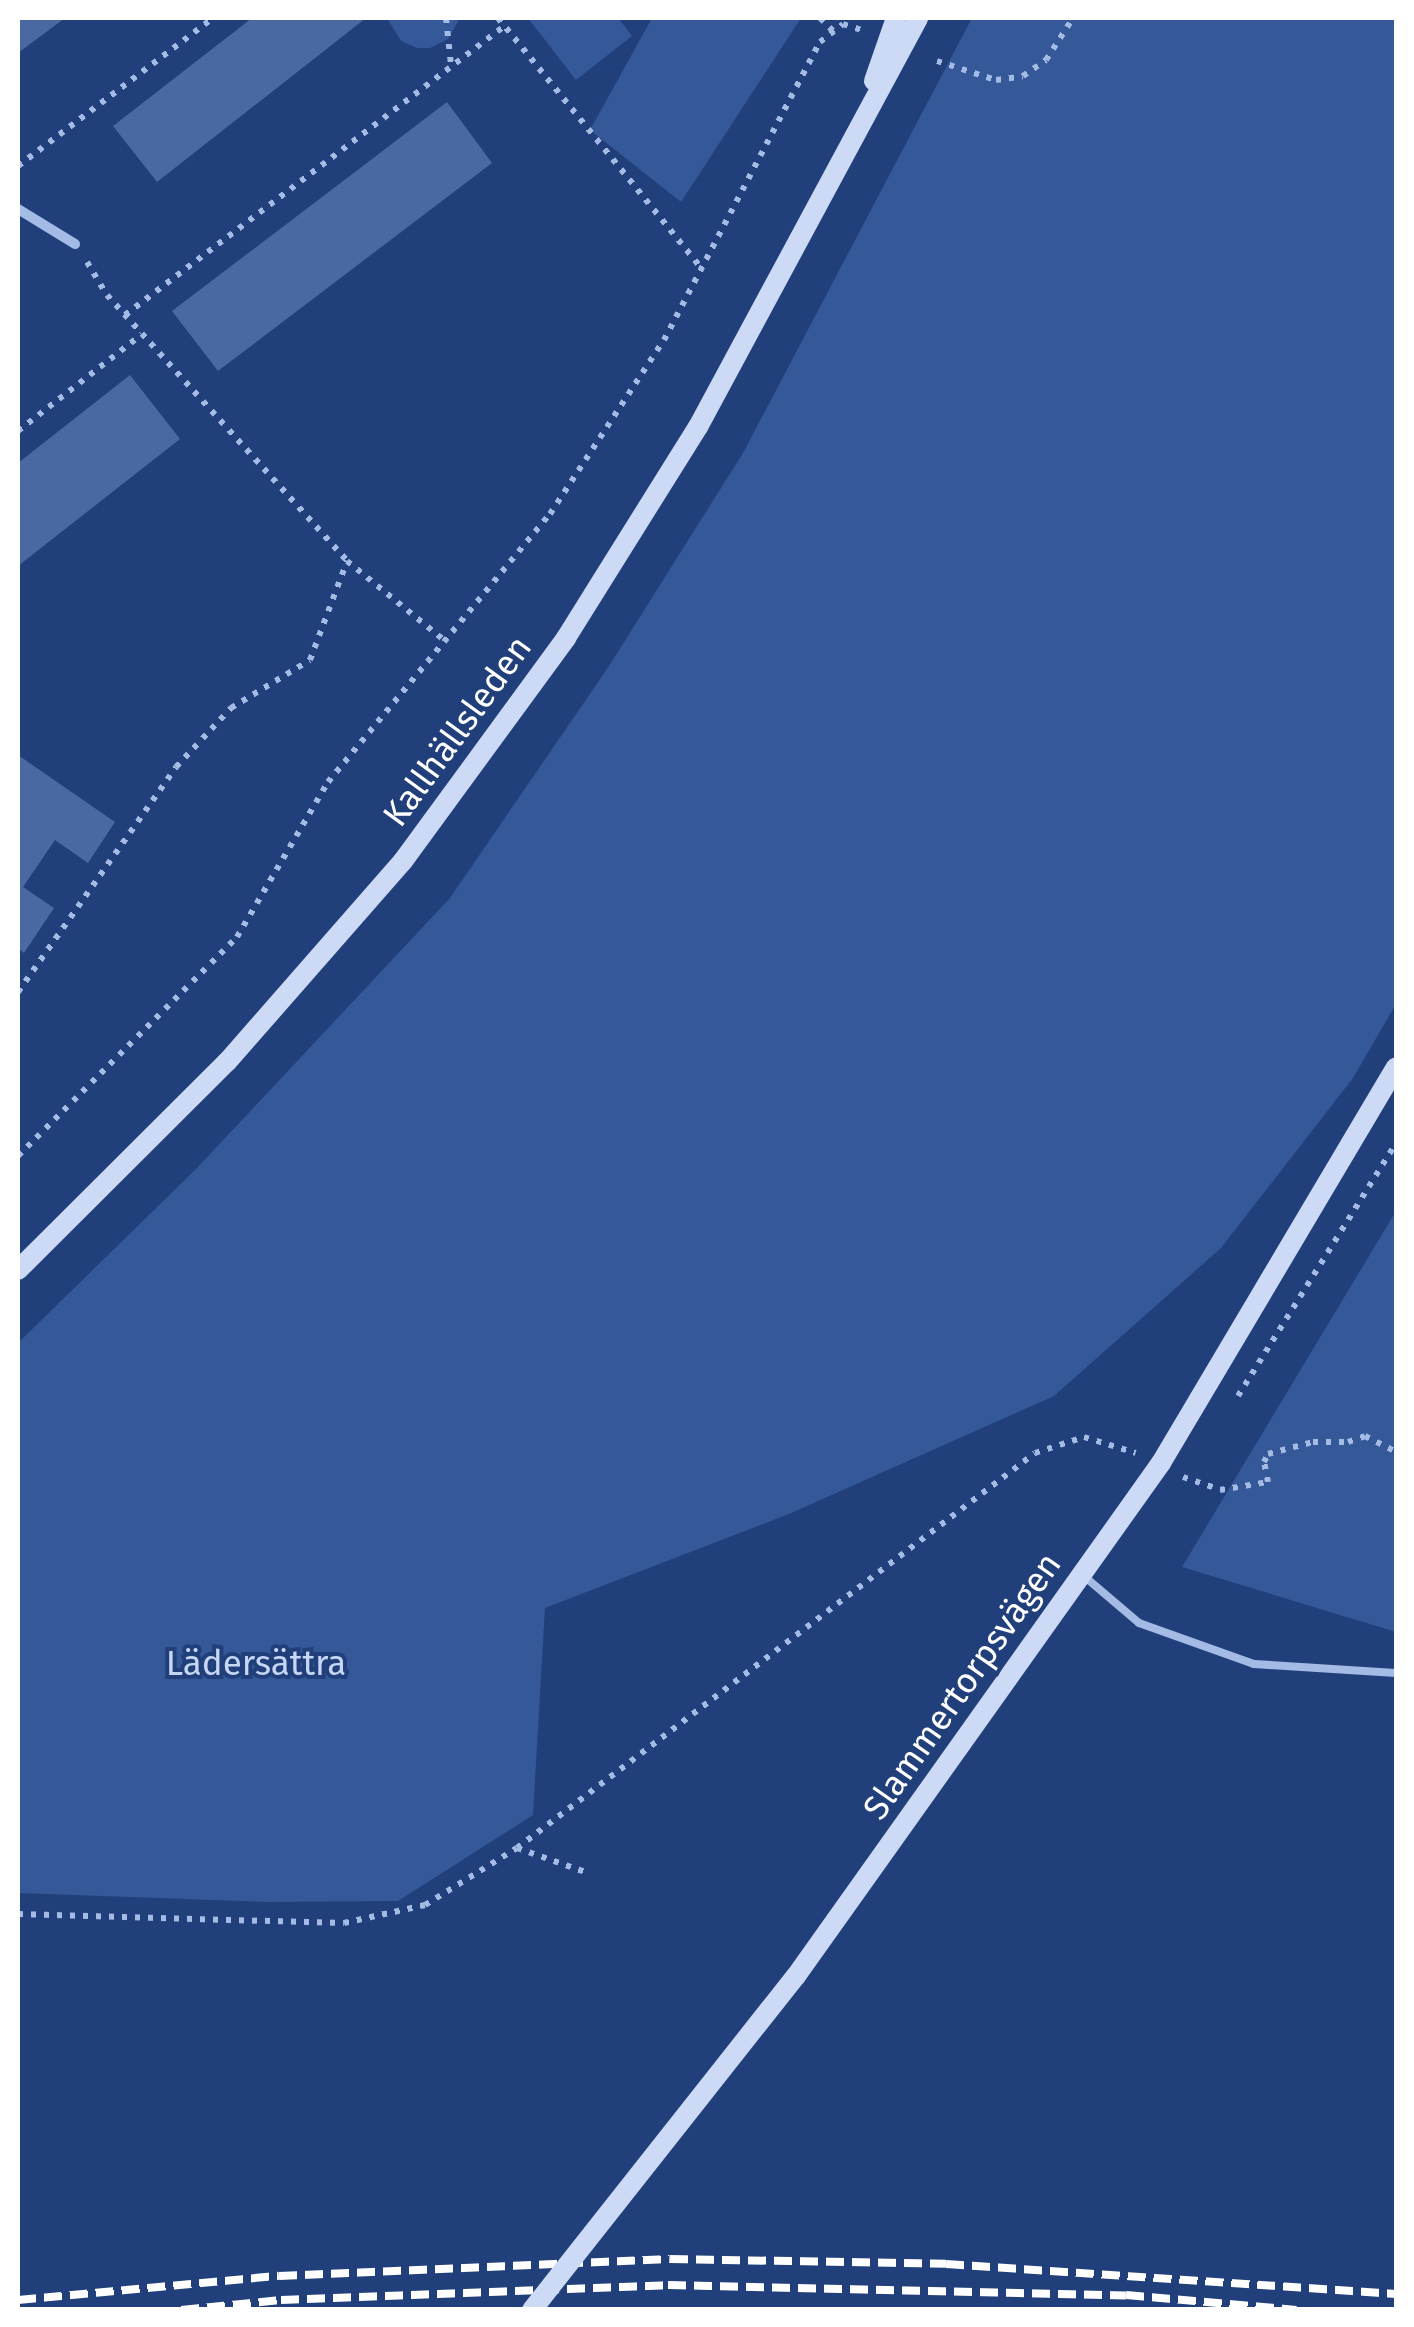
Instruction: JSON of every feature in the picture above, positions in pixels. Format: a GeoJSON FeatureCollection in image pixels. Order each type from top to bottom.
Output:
{"type":"FeatureCollection","features":[{"type":"Feature","properties":{"kind":"street","name":"Kallhällsleden"},"geometry":{"type":"LineString","coordinates":[[848,154],[896,18]]}},
{"type":"Feature","properties":{"kind":"street","name":"Kallhällsleden"},"geometry":{"type":"LineString","coordinates":[[18,1270],[227,1062],[414,845],[576,622],[698,427],[918,18]]}},
{"type":"Feature","properties":{"kind":"street"},"geometry":{"type":"LineString","coordinates":[[18,209],[75,244]]}},
{"type":"Feature","properties":{"kind":"street","name":"Slammertorpsvägen"},"geometry":{"type":"LineString","coordinates":[[532,2310],[796,1976],[1161,1463],[1396,1068]]}},
{"type":"Feature","properties":{"kind":"lane"},"geometry":{"type":"LineString","coordinates":[[1082,1574],[1140,1622],[1254,1664],[1396,1673]]}},
{"type":"Feature","properties":{"kind":"path"},"geometry":{"type":"LineString","coordinates":[[18,166],[213,18]]}},
{"type":"Feature","properties":{"kind":"path"},"geometry":{"type":"LineString","coordinates":[[446,18],[451,66]]}},
{"type":"Feature","properties":{"kind":"path"},"geometry":{"type":"LineString","coordinates":[[498,18],[702,269]]}},
{"type":"Feature","properties":{"kind":"path"},"geometry":{"type":"LineString","coordinates":[[820,18],[833,30]]}},
{"type":"Feature","properties":{"kind":"path"},"geometry":{"type":"LineString","coordinates":[[936,61],[996,80],[1023,76],[1046,60],[1073,18]]}},
{"type":"Feature","properties":{"kind":"path"},"geometry":{"type":"LineString","coordinates":[[18,1156],[236,937],[328,782],[550,514],[664,340],[807,62],[833,30],[843,24],[866,32]]}},
{"type":"Feature","properties":{"kind":"path"},"geometry":{"type":"LineString","coordinates":[[125,315],[505,25]]}},
{"type":"Feature","properties":{"kind":"path"},"geometry":{"type":"LineString","coordinates":[[75,244],[125,315],[347,561],[446,640]]}},
{"type":"Feature","properties":{"kind":"path"},"geometry":{"type":"LineString","coordinates":[[18,431],[142,334]]}},
{"type":"Feature","properties":{"kind":"path"},"geometry":{"type":"LineString","coordinates":[[18,992],[176,766],[231,708],[310,660],[347,561]]}},
{"type":"Feature","properties":{"kind":"path"},"geometry":{"type":"LineString","coordinates":[[18,1914],[344,1923],[425,1905],[516,1848],[1035,1452],[1084,1437],[1161,1463],[1186,1479],[1220,1490],[1268,1482],[1264,1462],[1268,1454],[1312,1442],[1348,1442],[1365,1436],[1396,1452]]}},
{"type":"Feature","properties":{"kind":"path"},"geometry":{"type":"LineString","coordinates":[[516,1848],[584,1872]]}},
{"type":"Feature","properties":{"kind":"green space"},"geometry":{"type":"Polygon","coordinates":[[[387,18],[460,18],[448,39],[430,48],[417,48],[401,41],[387,18]]]}},
{"type":"Feature","properties":{"kind":"green space"},"geometry":{"type":"Polygon","coordinates":[[[528,18],[618,18],[632,36],[576,80],[528,18]]]}},
{"type":"Feature","properties":{"kind":"green space"},"geometry":{"type":"Polygon","coordinates":[[[652,18],[801,18],[681,202],[590,130],[652,18]]]}},
{"type":"Feature","properties":{"kind":"green space","name":"Lädersättra"},"geometry":{"type":"Polygon","coordinates":[[[972,18],[1396,18],[1396,1004],[1353,1078],[1221,1248],[1054,1396],[789,1514],[545,1608],[533,1815],[398,1901],[268,1902],[18,1893],[18,1343],[197,1168],[450,898],[609,666],[743,453],[972,18]]]}},
{"type":"Feature","properties":{"kind":"green space"},"geometry":{"type":"Polygon","coordinates":[[[1396,1211],[1396,1632],[1182,1567],[1396,1211]]]}},
{"type":"Feature","properties":{"kind":"building"},"geometry":{"type":"Polygon","coordinates":[[[18,18],[65,18],[18,53],[18,18]]]}},
{"type":"Feature","properties":{"kind":"building"},"geometry":{"type":"Polygon","coordinates":[[[252,18],[366,18],[157,182],[113,126],[252,18]]]}},
{"type":"Feature","properties":{"kind":"building"},"geometry":{"type":"Polygon","coordinates":[[[447,102],[492,163],[218,371],[172,311],[447,102]]]}},
{"type":"Feature","properties":{"kind":"building"},"geometry":{"type":"Polygon","coordinates":[[[130,375],[180,439],[18,566],[18,463],[130,375]]]}},
{"type":"Feature","properties":{"kind":"building"},"geometry":{"type":"Polygon","coordinates":[[[18,755],[115,822],[88,863],[55,840],[23,887],[54,908],[24,953],[18,948],[18,755]]]}},
{"type":"Feature","properties":{"kind":"railway"},"geometry":{"type":"LineString","coordinates":[[18,2300],[279,2276],[670,2259],[946,2264],[1396,2294]]}},
{"type":"Feature","properties":{"kind":"railway"},"geometry":{"type":"LineString","coordinates":[[181,2310],[281,2300],[668,2285],[1126,2295],[1296,2310]]}}]}
